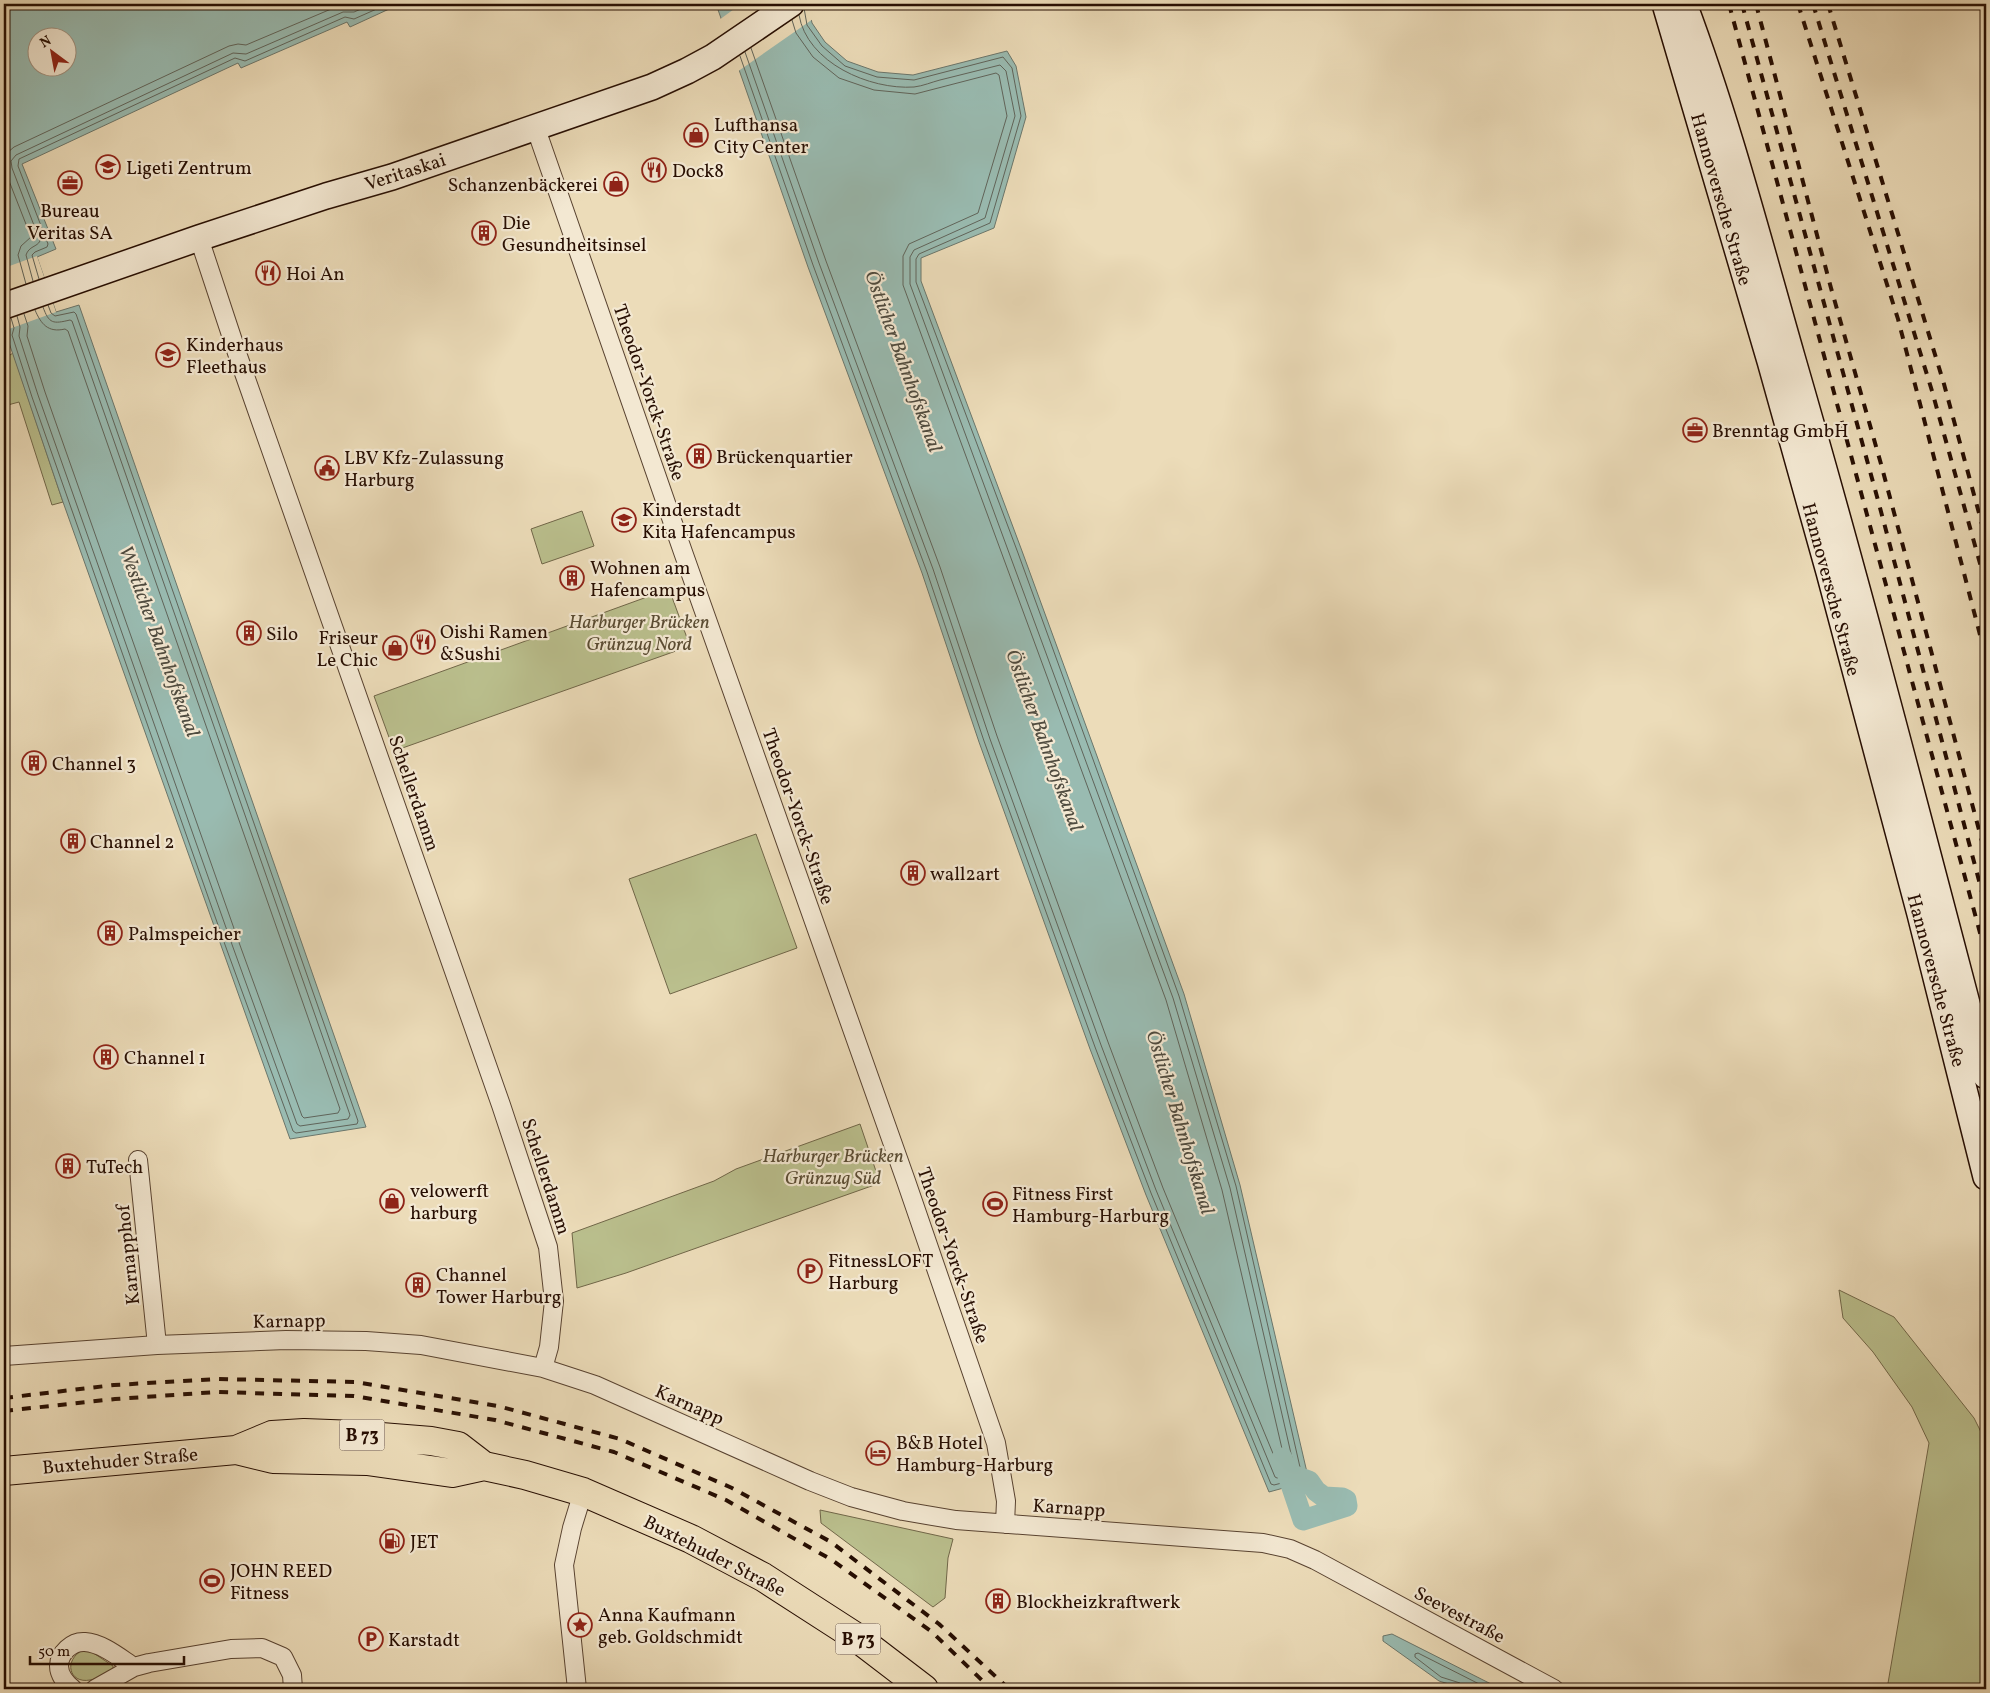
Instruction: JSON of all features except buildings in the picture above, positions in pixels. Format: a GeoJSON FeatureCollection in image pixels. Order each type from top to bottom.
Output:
{"type":"FeatureCollection","features":[{"type":"Feature","properties":{"kind":"main road","name":"Veritaskai"},"geometry":{"type":"LineString","coordinates":[[4,306],[326,196],[392,177],[652,87],[688,71],[791,4]]}},
{"type":"Feature","properties":{"kind":"main road","name":"Hannoversche Straße"},"geometry":{"type":"LineString","coordinates":[[1665,4],[1770,361],[1828,572],[1920,914],[1986,1177]]}},
{"type":"Feature","properties":{"kind":"main road","name":"Hannoversche Straße"},"geometry":{"type":"LineString","coordinates":[[1684,4],[1730,138],[1823,463],[1986,1076]]}},
{"type":"Feature","properties":{"kind":"main road","name":"Buxtehuder Straße"},"geometry":{"type":"LineString","coordinates":[[4,1471],[236,1450],[273,1459],[367,1461],[452,1473],[484,1466],[525,1475],[583,1492],[692,1539],[763,1577],[856,1637],[924,1689]]}},
{"type":"Feature","properties":{"kind":"street","name":"Theodor-Yorck-Straße"},"geometry":{"type":"LineString","coordinates":[[535,126],[683,552],[916,1209],[996,1443],[1006,1500],[1005,1524]]}},
{"type":"Feature","properties":{"kind":"street","name":"Schellerdamm"},"geometry":{"type":"LineString","coordinates":[[200,238],[242,365],[501,1105],[548,1247],[554,1301],[550,1341],[543,1368]]}},
{"type":"Feature","properties":{"kind":"street","name":"Karnapphof"},"geometry":{"type":"LineString","coordinates":[[138,1160],[157,1345]]}},
{"type":"Feature","properties":{"kind":"street","name":"Karnapp"},"geometry":{"type":"LineString","coordinates":[[4,1356],[157,1345],[286,1340],[366,1341],[421,1346],[543,1368],[595,1384],[810,1481],[852,1497],[903,1511],[956,1520],[1263,1543],[1290,1549],[1315,1560],[1346,1578]]}},
{"type":"Feature","properties":{"kind":"street"},"geometry":{"type":"LineString","coordinates":[[577,1689],[564,1565],[572,1528],[583,1492]]}},
{"type":"Feature","properties":{"kind":"street","name":"Seevestraße"},"geometry":{"type":"LineString","coordinates":[[1346,1578],[1554,1689]]}},
{"type":"Feature","properties":{"kind":"street"},"geometry":{"type":"LineString","coordinates":[[73,1689],[66,1684],[59,1667],[62,1656],[67,1648],[76,1642],[95,1644],[134,1667]]}},
{"type":"Feature","properties":{"kind":"street"},"geometry":{"type":"LineString","coordinates":[[95,1689],[134,1667],[174,1658],[232,1649],[262,1648],[283,1657],[292,1675],[293,1689]]}},
{"type":"Feature","properties":{"kind":"green space"},"geometry":{"type":"Polygon","coordinates":[[[13,353],[63,502],[52,505],[19,402],[4,406],[4,359],[13,353]]]}},
{"type":"Feature","properties":{"kind":"green space"},"geometry":{"type":"Polygon","coordinates":[[[582,511],[594,546],[542,564],[531,529],[582,511]]]}},
{"type":"Feature","properties":{"kind":"green space","name":"Harburger Brücken Grünzug Nord"},"geometry":{"type":"Polygon","coordinates":[[[669,589],[690,646],[394,751],[374,696],[669,589]]]}},
{"type":"Feature","properties":{"kind":"green space"},"geometry":{"type":"Polygon","coordinates":[[[756,834],[797,948],[670,994],[629,879],[756,834]]]}},
{"type":"Feature","properties":{"kind":"green space","name":"Harburger Brücken Grünzug Süd"},"geometry":{"type":"Polygon","coordinates":[[[860,1124],[880,1183],[626,1273],[577,1288],[572,1233],[714,1181],[736,1169],[860,1124]]]}},
{"type":"Feature","properties":{"kind":"green space"},"geometry":{"type":"Polygon","coordinates":[[[1839,1290],[1894,1317],[1974,1418],[1986,1442],[1986,1689],[1887,1689],[1929,1443],[1912,1407],[1873,1352],[1843,1318],[1839,1290]]]}},
{"type":"Feature","properties":{"kind":"green space"},"geometry":{"type":"Polygon","coordinates":[[[820,1510],[953,1539],[948,1558],[945,1598],[933,1607],[821,1523],[820,1510]]]}},
{"type":"Feature","properties":{"kind":"green space"},"geometry":{"type":"Polygon","coordinates":[[[83,1650],[92,1652],[113,1666],[113,1669],[93,1679],[83,1680],[77,1678],[73,1675],[71,1665],[77,1654],[83,1650]]]}},
{"type":"Feature","properties":{"kind":"water","name":"Westlicher Bahnhofskanal"},"geometry":{"type":"Polygon","coordinates":[[[4,4],[400,4],[350,27],[347,22],[241,68],[238,63],[22,164],[56,249],[37,257],[56,312],[79,305],[366,1127],[290,1139],[63,502],[5,331],[9,329],[4,313],[4,4]]]}},
{"type":"Feature","properties":{"kind":"water","name":"Östlicher Bahnhofskanal"},"geometry":{"type":"Polygon","coordinates":[[[716,4],[808,4],[812,23],[825,42],[847,61],[878,72],[913,75],[1007,51],[1016,66],[1026,117],[994,228],[921,258],[921,281],[1184,994],[1240,1185],[1309,1481],[1269,1492],[1146,1195],[1090,1049],[979,742],[922,573],[808,267],[716,4]]]}},
{"type":"Feature","properties":{"kind":"water"},"geometry":{"type":"Polygon","coordinates":[[[1392,1634],[1501,1689],[1465,1689],[1439,1681],[1383,1641],[1383,1636],[1392,1634]]]}},
{"type":"Feature","properties":{"kind":"pier"},"geometry":{"type":"Polygon","coordinates":[[[741,4],[811,4],[813,19],[737,72],[719,20],[741,4]]]}},
{"type":"Feature","properties":{"kind":"pier"},"geometry":{"type":"Polygon","coordinates":[[[37,256],[56,312],[9,329],[4,313],[4,268],[37,256]]]}},
{"type":"Feature","properties":{"kind":"waterway"},"geometry":{"type":"LineString","coordinates":[[1282,1458],[1303,1520],[1347,1506],[1346,1500],[1324,1497],[1316,1491],[1309,1481],[1287,1473]]}},
{"type":"Feature","properties":{"kind":"railway"},"geometry":{"type":"LineString","coordinates":[[1729,4],[1986,955]]}},
{"type":"Feature","properties":{"kind":"railway"},"geometry":{"type":"LineString","coordinates":[[1742,4],[1879,504],[1986,907]]}},
{"type":"Feature","properties":{"kind":"railway"},"geometry":{"type":"LineString","coordinates":[[1756,4],[1831,288],[1881,464],[1986,856]]}},
{"type":"Feature","properties":{"kind":"railway"},"geometry":{"type":"LineString","coordinates":[[1798,4],[1898,319],[1986,658]]}},
{"type":"Feature","properties":{"kind":"railway"},"geometry":{"type":"LineString","coordinates":[[1813,4],[1932,391],[1986,585]]}},
{"type":"Feature","properties":{"kind":"railway"},"geometry":{"type":"LineString","coordinates":[[1828,4],[1944,384],[1986,539]]}},
{"type":"Feature","properties":{"kind":"railway"},"geometry":{"type":"LineString","coordinates":[[4,1398],[114,1385],[219,1379],[356,1382],[498,1406],[620,1439],[732,1488],[831,1542],[939,1624],[1009,1689]]}},
{"type":"Feature","properties":{"kind":"railway"},"geometry":{"type":"LineString","coordinates":[[4,1411],[115,1399],[216,1392],[354,1396],[495,1420],[614,1452],[726,1500],[832,1560],[932,1632],[991,1689]]}},
{"type":"Feature","properties":{"kind":"place","name":"Lufthansa City Center"},"geometry":{"type":"Point","coordinates":[696,135]}},
{"type":"Feature","properties":{"kind":"place","name":"Ligeti Zentrum"},"geometry":{"type":"Point","coordinates":[108,167]}},
{"type":"Feature","properties":{"kind":"place","name":"Dock8"},"geometry":{"type":"Point","coordinates":[654,170]}},
{"type":"Feature","properties":{"kind":"place","name":"Bureau Veritas SA"},"geometry":{"type":"Point","coordinates":[70,183]}},
{"type":"Feature","properties":{"kind":"place","name":"Schanzenbäckerei"},"geometry":{"type":"Point","coordinates":[616,184]}},
{"type":"Feature","properties":{"kind":"place","name":"Die Gesundheitsinsel"},"geometry":{"type":"Point","coordinates":[484,233]}},
{"type":"Feature","properties":{"kind":"place","name":"Hoi An"},"geometry":{"type":"Point","coordinates":[268,273]}},
{"type":"Feature","properties":{"kind":"place","name":"Kinderhaus Fleethaus"},"geometry":{"type":"Point","coordinates":[168,355]}},
{"type":"Feature","properties":{"kind":"place","name":"Brenntag GmbH"},"geometry":{"type":"Point","coordinates":[1695,430]}},
{"type":"Feature","properties":{"kind":"place","name":"Brückenquartier"},"geometry":{"type":"Point","coordinates":[699,456]}},
{"type":"Feature","properties":{"kind":"place","name":"LBV Kfz-Zulassung Harburg"},"geometry":{"type":"Point","coordinates":[327,468]}},
{"type":"Feature","properties":{"kind":"place","name":"Kinderstadt Kita Hafencampus"},"geometry":{"type":"Point","coordinates":[624,520]}},
{"type":"Feature","properties":{"kind":"place","name":"Wohnen am Hafencampus"},"geometry":{"type":"Point","coordinates":[572,578]}},
{"type":"Feature","properties":{"kind":"place","name":"Silo"},"geometry":{"type":"Point","coordinates":[249,633]}},
{"type":"Feature","properties":{"kind":"place","name":"Oishi Ramen &Sushi"},"geometry":{"type":"Point","coordinates":[423,642]}},
{"type":"Feature","properties":{"kind":"place","name":"Friseur Le Chic"},"geometry":{"type":"Point","coordinates":[395,648]}},
{"type":"Feature","properties":{"kind":"place","name":"Channel 3"},"geometry":{"type":"Point","coordinates":[34,763]}},
{"type":"Feature","properties":{"kind":"place","name":"Channel 2"},"geometry":{"type":"Point","coordinates":[73,841]}},
{"type":"Feature","properties":{"kind":"place","name":"wall2art"},"geometry":{"type":"Point","coordinates":[913,873]}},
{"type":"Feature","properties":{"kind":"place","name":"Palmspeicher"},"geometry":{"type":"Point","coordinates":[110,933]}},
{"type":"Feature","properties":{"kind":"place","name":"Channel 1"},"geometry":{"type":"Point","coordinates":[106,1057]}},
{"type":"Feature","properties":{"kind":"place","name":"TuTech"},"geometry":{"type":"Point","coordinates":[68,1166]}},
{"type":"Feature","properties":{"kind":"place","name":"velowerft harburg"},"geometry":{"type":"Point","coordinates":[392,1201]}},
{"type":"Feature","properties":{"kind":"place","name":"Fitness First Hamburg-Harburg"},"geometry":{"type":"Point","coordinates":[995,1204]}},
{"type":"Feature","properties":{"kind":"place","name":"FitnessLOFT Harburg"},"geometry":{"type":"Point","coordinates":[810,1271]}},
{"type":"Feature","properties":{"kind":"place","name":"Channel Tower Harburg"},"geometry":{"type":"Point","coordinates":[418,1285]}},
{"type":"Feature","properties":{"kind":"place","name":"B&B Hotel Hamburg-Harburg"},"geometry":{"type":"Point","coordinates":[878,1453]}},
{"type":"Feature","properties":{"kind":"place","name":"JET"},"geometry":{"type":"Point","coordinates":[392,1541]}},
{"type":"Feature","properties":{"kind":"place","name":"JOHN REED Fitness"},"geometry":{"type":"Point","coordinates":[212,1581]}},
{"type":"Feature","properties":{"kind":"place","name":"Blockheizkraftwerk"},"geometry":{"type":"Point","coordinates":[998,1601]}},
{"type":"Feature","properties":{"kind":"place","name":"Anna Kaufmann geb. Goldschmidt"},"geometry":{"type":"Point","coordinates":[580,1625]}},
{"type":"Feature","properties":{"kind":"place","name":"Karstadt"},"geometry":{"type":"Point","coordinates":[371,1639]}}]}
